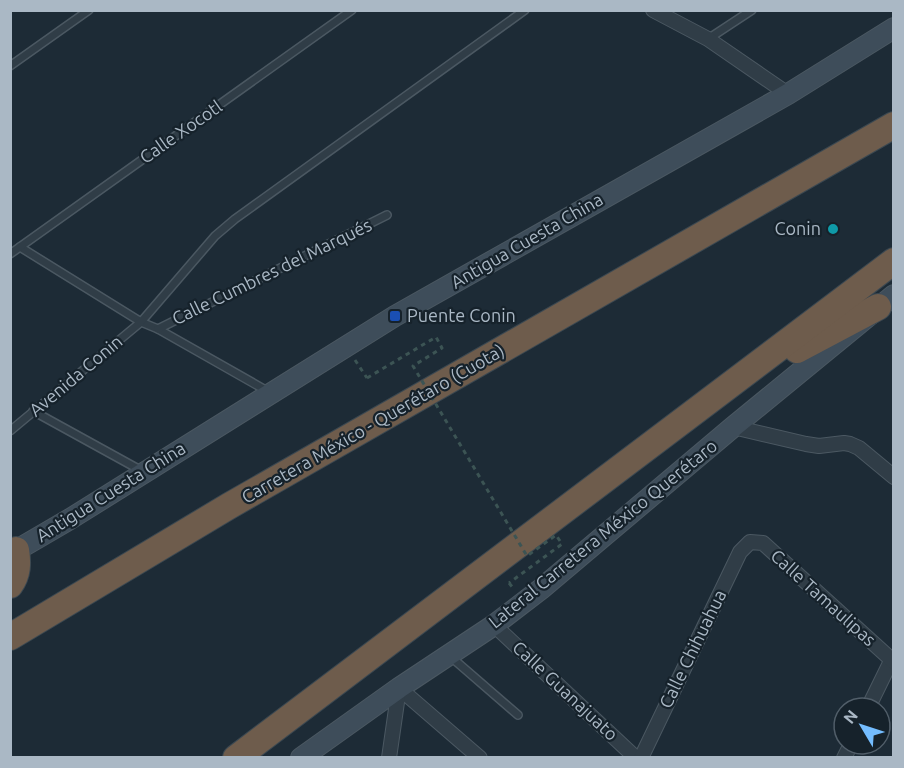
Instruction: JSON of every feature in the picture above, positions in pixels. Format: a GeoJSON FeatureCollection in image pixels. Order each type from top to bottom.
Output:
{"type":"FeatureCollection","features":[{"type":"Feature","properties":{"kind":"highway","name":"Carretera México - Querétaro (Cuota)"},"geometry":{"type":"LineString","coordinates":[[10,637],[239,500],[894,125]]}},
{"type":"Feature","properties":{"kind":"highway"},"geometry":{"type":"LineString","coordinates":[[236,758],[894,261]]}},
{"type":"Feature","properties":{"kind":"highway"},"geometry":{"type":"LineString","coordinates":[[728,387],[886,301]]}},
{"type":"Feature","properties":{"kind":"highway"},"geometry":{"type":"LineString","coordinates":[[10,585],[15,578],[18,562],[12,550]]}},
{"type":"Feature","properties":{"kind":"main road","name":"Antigua Cuesta China"},"geometry":{"type":"LineString","coordinates":[[12,550],[70,519],[395,316],[788,93],[894,28]]}},
{"type":"Feature","properties":{"kind":"main road","name":"Lateral Carretera México Querétaro"},"geometry":{"type":"LineString","coordinates":[[301,758],[399,688],[494,625],[541,589],[886,301]]}},
{"type":"Feature","properties":{"kind":"street"},"geometry":{"type":"LineString","coordinates":[[653,10],[708,39],[788,93]]}},
{"type":"Feature","properties":{"kind":"street"},"geometry":{"type":"LineString","coordinates":[[733,427],[819,446],[850,444],[859,448],[894,477]]}},
{"type":"Feature","properties":{"kind":"street","name":"Calle Tamaulipas"},"geometry":{"type":"LineString","coordinates":[[750,542],[763,543],[892,661]]}},
{"type":"Feature","properties":{"kind":"street","name":"Calle Chihuahua"},"geometry":{"type":"LineString","coordinates":[[639,758],[740,552],[750,542]]}},
{"type":"Feature","properties":{"kind":"street","name":"Calle Guanajuato"},"geometry":{"type":"LineString","coordinates":[[494,625],[639,758]]}},
{"type":"Feature","properties":{"kind":"street"},"geometry":{"type":"LineString","coordinates":[[874,696],[892,661]]}},
{"type":"Feature","properties":{"kind":"street"},"geometry":{"type":"LineString","coordinates":[[389,758],[399,688]]}},
{"type":"Feature","properties":{"kind":"street"},"geometry":{"type":"LineString","coordinates":[[399,688],[480,758]]}},
{"type":"Feature","properties":{"kind":"lane"},"geometry":{"type":"LineString","coordinates":[[10,66],[89,10]]}},
{"type":"Feature","properties":{"kind":"lane","name":"Calle Xocotl"},"geometry":{"type":"LineString","coordinates":[[10,254],[352,10]]}},
{"type":"Feature","properties":{"kind":"lane","name":"Avenida Conin"},"geometry":{"type":"LineString","coordinates":[[10,430],[141,322],[215,236],[235,219],[525,10]]}},
{"type":"Feature","properties":{"kind":"lane"},"geometry":{"type":"LineString","coordinates":[[708,39],[752,10]]}},
{"type":"Feature","properties":{"kind":"lane","name":"Calle Cumbres del Marqués"},"geometry":{"type":"LineString","coordinates":[[158,329],[387,215]]}},
{"type":"Feature","properties":{"kind":"lane"},"geometry":{"type":"LineString","coordinates":[[20,247],[141,322],[158,329],[270,393]]}},
{"type":"Feature","properties":{"kind":"lane"},"geometry":{"type":"LineString","coordinates":[[33,411],[145,472]]}},
{"type":"Feature","properties":{"kind":"lane"},"geometry":{"type":"LineString","coordinates":[[449,655],[518,715]]}},
{"type":"Feature","properties":{"kind":"path"},"geometry":{"type":"LineString","coordinates":[[367,378],[436,337],[442,348],[413,366],[526,556],[556,535],[562,544],[509,583]]}},
{"type":"Feature","properties":{"kind":"place","name":"Conin"},"geometry":{"type":"Point","coordinates":[833,229]}},
{"type":"Feature","properties":{"kind":"place","name":"Puente Conin"},"geometry":{"type":"Point","coordinates":[395,316]}}]}
